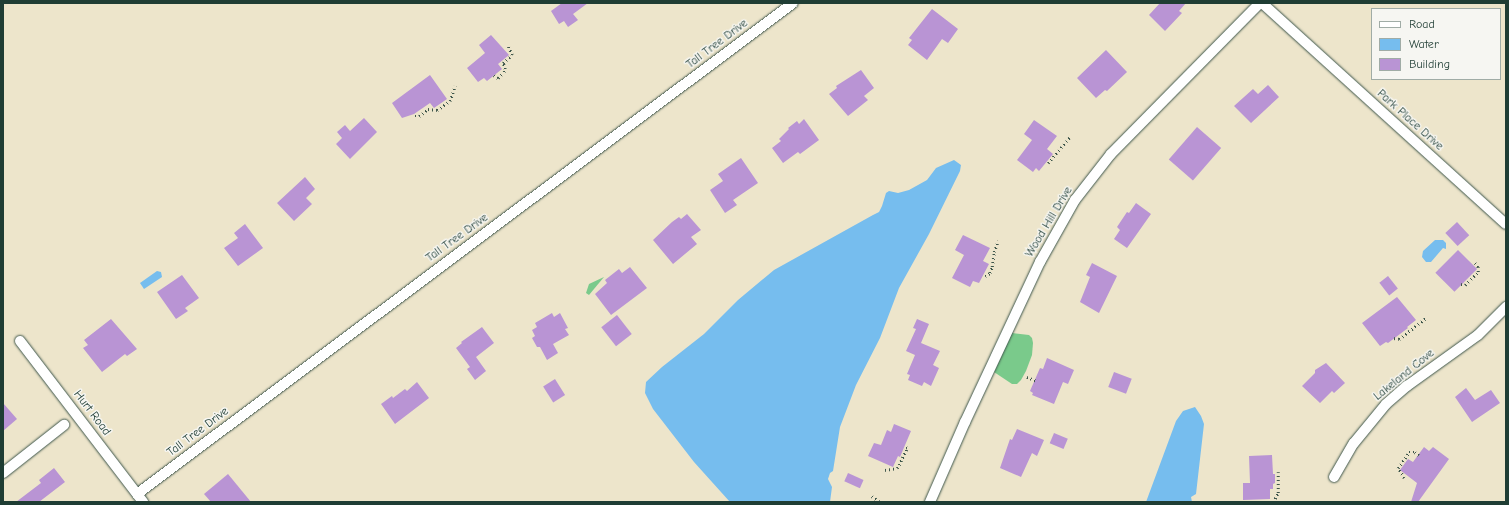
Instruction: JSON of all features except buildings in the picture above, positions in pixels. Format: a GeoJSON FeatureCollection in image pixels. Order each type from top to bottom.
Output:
{"type":"FeatureCollection","features":[{"type":"Feature","properties":{"kind":"street","name":"Tall Tree Drive"},"geometry":{"type":"LineString","coordinates":[[140,498],[793,3]]}},
{"type":"Feature","properties":{"kind":"street","name":"Park Place Drive"},"geometry":{"type":"LineString","coordinates":[[1261,3],[1506,224]]}},
{"type":"Feature","properties":{"kind":"street","name":"Wood Hill Drive"},"geometry":{"type":"LineString","coordinates":[[930,502],[965,422],[1040,262],[1072,205],[1111,154],[1261,3]]}},
{"type":"Feature","properties":{"kind":"street","name":"Lakeland Cove"},"geometry":{"type":"LineString","coordinates":[[1334,477],[1354,443],[1386,404],[1407,386],[1478,335],[1506,307]]}},
{"type":"Feature","properties":{"kind":"street","name":"Hurt Road"},"geometry":{"type":"LineString","coordinates":[[20,341],[140,498]]}},
{"type":"Feature","properties":{"kind":"street"},"geometry":{"type":"LineString","coordinates":[[3,473],[64,425]]}},
{"type":"Feature","properties":{"kind":"path"},"geometry":{"type":"LineString","coordinates":[[494,76],[498,78],[504,72],[505,68],[503,63],[511,57],[512,54],[508,46]]}},
{"type":"Feature","properties":{"kind":"path"},"geometry":{"type":"LineString","coordinates":[[415,116],[419,116],[428,109],[437,110],[450,101],[455,86]]}},
{"type":"Feature","properties":{"kind":"path"},"geometry":{"type":"LineString","coordinates":[[1048,163],[1070,137]]}},
{"type":"Feature","properties":{"kind":"path"},"geometry":{"type":"LineString","coordinates":[[985,276],[990,273],[994,252],[998,241]]}},
{"type":"Feature","properties":{"kind":"path"},"geometry":{"type":"LineString","coordinates":[[1461,284],[1465,285],[1478,272],[1478,267],[1474,262]]}},
{"type":"Feature","properties":{"kind":"path"},"geometry":{"type":"LineString","coordinates":[[1394,338],[1398,339],[1426,318]]}},
{"type":"Feature","properties":{"kind":"path"},"geometry":{"type":"LineString","coordinates":[[1027,377],[1037,381]]}},
{"type":"Feature","properties":{"kind":"path"},"geometry":{"type":"LineString","coordinates":[[885,470],[897,468],[907,448],[904,447]]}},
{"type":"Feature","properties":{"kind":"path"},"geometry":{"type":"LineString","coordinates":[[1404,478],[1398,468],[1409,452],[1415,452],[1419,455]]}},
{"type":"Feature","properties":{"kind":"path"},"geometry":{"type":"LineString","coordinates":[[1273,502],[1278,493],[1278,472]]}},
{"type":"Feature","properties":{"kind":"path"},"geometry":{"type":"LineString","coordinates":[[872,496],[880,502]]}},
{"type":"Feature","properties":{"kind":"green space"},"geometry":{"type":"Polygon","coordinates":[[[604,277],[589,295],[586,293],[589,284],[604,277]]]}},
{"type":"Feature","properties":{"kind":"green space"},"geometry":{"type":"Polygon","coordinates":[[[1012,333],[1029,335],[1032,338],[1033,343],[1032,355],[1026,371],[1017,384],[1012,384],[994,372],[1012,333]]]}},
{"type":"Feature","properties":{"kind":"water"},"geometry":{"type":"Polygon","coordinates":[[[954,160],[961,165],[960,171],[929,234],[899,288],[880,338],[856,385],[840,427],[833,471],[830,473],[828,479],[832,487],[830,502],[730,502],[694,462],[653,409],[645,393],[646,382],[662,367],[704,334],[738,300],[774,270],[879,212],[886,193],[889,191],[898,193],[909,190],[927,180],[936,168],[954,160]]]}},
{"type":"Feature","properties":{"kind":"water"},"geometry":{"type":"Polygon","coordinates":[[[1435,240],[1443,240],[1446,243],[1446,249],[1443,248],[1431,262],[1426,262],[1422,257],[1423,251],[1435,240]]]}},
{"type":"Feature","properties":{"kind":"water"},"geometry":{"type":"Polygon","coordinates":[[[157,271],[161,272],[162,277],[144,289],[140,283],[157,271]]]}},
{"type":"Feature","properties":{"kind":"water"},"geometry":{"type":"Polygon","coordinates":[[[1195,407],[1204,424],[1196,494],[1191,497],[1192,502],[1146,502],[1176,421],[1183,411],[1195,407]]]}}]}
